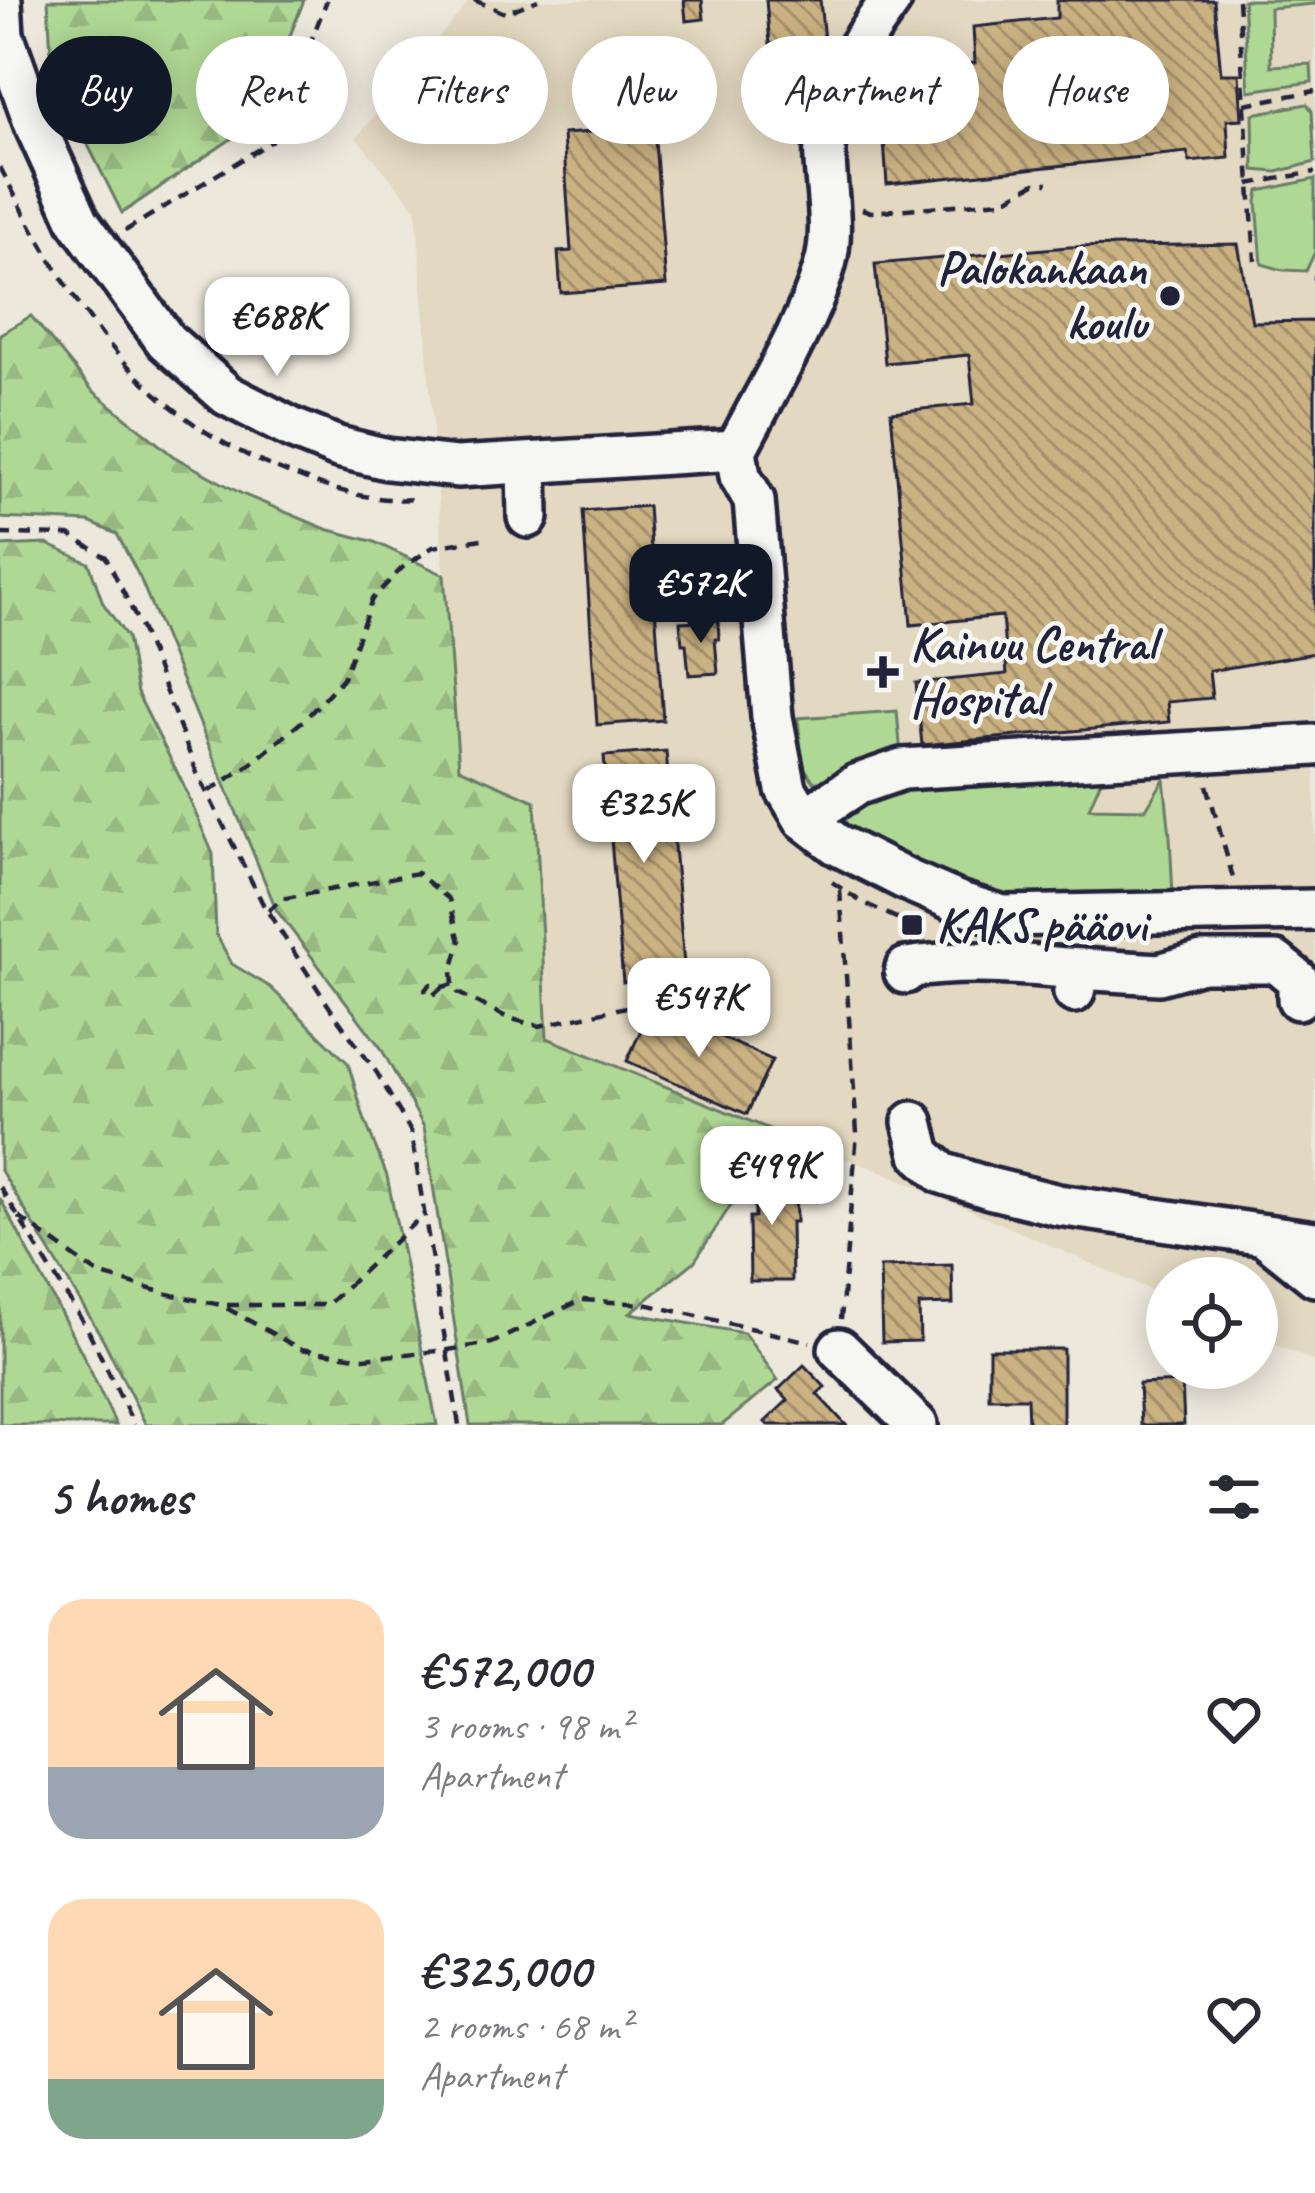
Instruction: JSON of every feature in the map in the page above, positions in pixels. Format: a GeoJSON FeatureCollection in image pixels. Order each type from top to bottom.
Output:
{"type":"FeatureCollection","features":[{"type":"Feature","properties":{"kind":"street"},"geometry":{"type":"LineString","coordinates":[[1,0],[3,34],[35,125],[79,222],[166,341],[227,395],[293,429],[386,459],[457,466],[736,451]]}},
{"type":"Feature","properties":{"kind":"street"},"geometry":{"type":"LineString","coordinates":[[890,0],[840,74],[825,132],[829,232],[825,265],[736,451],[740,476],[754,500],[772,710],[786,790],[804,819],[836,844],[958,902],[1003,916],[1315,910]]}},
{"type":"Feature","properties":{"kind":"street"},"geometry":{"type":"LineString","coordinates":[[526,464],[528,517]]}},
{"type":"Feature","properties":{"kind":"street"},"geometry":{"type":"LineString","coordinates":[[804,819],[856,785],[902,769],[1315,745]]}},
{"type":"Feature","properties":{"kind":"street"},"geometry":{"type":"LineString","coordinates":[[1218,969],[1206,940],[1221,912]]}},
{"type":"Feature","properties":{"kind":"street"},"geometry":{"type":"LineString","coordinates":[[905,973],[906,968],[959,963],[1019,964],[1076,980],[1218,969],[1300,978]]}},
{"type":"Feature","properties":{"kind":"street"},"geometry":{"type":"LineString","coordinates":[[913,1122],[921,1154],[942,1173],[1315,1242]]}},
{"type":"Feature","properties":{"kind":"street"},"geometry":{"type":"LineString","coordinates":[[1264,1235],[1315,1276]]}},
{"type":"Feature","properties":{"kind":"street"},"geometry":{"type":"LineString","coordinates":[[839,1348],[917,1425]]}},
{"type":"Feature","properties":{"kind":"path"},"geometry":{"type":"LineString","coordinates":[[58,274],[272,141],[327,0]]}},
{"type":"Feature","properties":{"kind":"path"},"geometry":{"type":"LineString","coordinates":[[474,0],[505,13],[538,0]]}},
{"type":"Feature","properties":{"kind":"path"},"geometry":{"type":"LineString","coordinates":[[1238,0],[1255,261]]}},
{"type":"Feature","properties":{"kind":"path"},"geometry":{"type":"LineString","coordinates":[[1245,104],[1315,91]]}},
{"type":"Feature","properties":{"kind":"path"},"geometry":{"type":"LineString","coordinates":[[1249,184],[1315,172]]}},
{"type":"Feature","properties":{"kind":"path"},"geometry":{"type":"LineString","coordinates":[[828,197],[846,197],[857,208],[871,212],[1003,201],[1035,183],[1048,183]]}},
{"type":"Feature","properties":{"kind":"path"},"geometry":{"type":"LineString","coordinates":[[0,534],[69,535],[106,557],[142,630],[207,793],[268,911],[411,1132],[459,1425]]}},
{"type":"Feature","properties":{"kind":"path"},"geometry":{"type":"LineString","coordinates":[[207,793],[280,740],[343,678],[372,599],[402,568],[433,547],[482,539]]}},
{"type":"Feature","properties":{"kind":"path"},"geometry":{"type":"LineString","coordinates":[[1201,751],[1235,885],[1221,912]]}},
{"type":"Feature","properties":{"kind":"path"},"geometry":{"type":"LineString","coordinates":[[268,911],[281,899],[417,873],[449,899],[460,943],[453,985],[508,1018],[538,1026],[650,1002],[684,1001]]}},
{"type":"Feature","properties":{"kind":"path"},"geometry":{"type":"LineString","coordinates":[[221,1305],[300,1349],[364,1358],[492,1343],[581,1300],[645,1304],[839,1348],[857,1133],[840,890]]}},
{"type":"Feature","properties":{"kind":"path"},"geometry":{"type":"LineString","coordinates":[[443,987],[453,985]]}},
{"type":"Feature","properties":{"kind":"path"},"geometry":{"type":"LineString","coordinates":[[0,1187],[89,1332],[134,1425]]}},
{"type":"Feature","properties":{"kind":"path"},"geometry":{"type":"LineString","coordinates":[[19,1217],[98,1274],[164,1293],[221,1305],[327,1305],[425,1213]]}},
{"type":"Feature","properties":{"kind":"shaded area","name":"Kainuu Central Hospital"},"geometry":{"type":"Polygon","coordinates":[[[470,0],[1315,0],[1315,1362],[1278,1346],[1278,1257],[1146,1257],[1146,1288],[874,1168],[547,1038],[535,802],[459,768],[416,208],[356,138],[372,119],[372,144],[548,144],[548,36],[440,36],[470,0]]]}},
{"type":"Feature","properties":{"kind":"green space"},"geometry":{"type":"Polygon","coordinates":[[[48,0],[304,0],[290,36],[196,36],[196,144],[224,144],[122,213],[88,144],[172,144],[172,36],[50,36],[48,0]]]}},
{"type":"Feature","properties":{"kind":"green space"},"geometry":{"type":"Polygon","coordinates":[[[1243,0],[1315,0],[1315,4],[1270,8],[1271,66],[1311,64],[1312,82],[1249,91],[1243,0]]]}},
{"type":"Feature","properties":{"kind":"green space"},"geometry":{"type":"Polygon","coordinates":[[[1307,104],[1312,111],[1315,162],[1277,172],[1254,170],[1253,114],[1307,104]]]}},
{"type":"Feature","properties":{"kind":"green space"},"geometry":{"type":"Polygon","coordinates":[[[1315,179],[1315,252],[1306,271],[1262,264],[1259,191],[1315,179]]]}},
{"type":"Feature","properties":{"kind":"green space"},"geometry":{"type":"Polygon","coordinates":[[[31,316],[92,390],[173,456],[242,494],[326,529],[372,541],[444,575],[459,768],[535,801],[547,1038],[828,1153],[825,1172],[745,1173],[742,1188],[694,1262],[630,1313],[744,1333],[778,1380],[722,1425],[470,1425],[424,1127],[381,1048],[277,911],[140,578],[117,534],[89,522],[0,518],[0,334],[31,316]]]}},
{"type":"Feature","properties":{"kind":"green space"},"geometry":{"type":"Polygon","coordinates":[[[47,544],[89,563],[103,603],[127,637],[137,693],[213,854],[216,934],[232,964],[270,987],[348,1063],[387,1176],[437,1425],[146,1425],[103,1339],[0,1169],[0,546],[47,544]]]}},
{"type":"Feature","properties":{"kind":"green space"},"geometry":{"type":"Polygon","coordinates":[[[897,711],[901,755],[830,782],[814,782],[802,764],[798,718],[897,711]]]}},
{"type":"Feature","properties":{"kind":"green space"},"geometry":{"type":"Polygon","coordinates":[[[1047,771],[1101,780],[1089,808],[1146,809],[1164,779],[1173,896],[1060,902],[997,897],[940,876],[846,827],[844,814],[900,783],[1047,771]]]}},
{"type":"Feature","properties":{"kind":"green space"},"geometry":{"type":"Polygon","coordinates":[[[0,1198],[81,1351],[116,1425],[0,1425],[0,1198]]]}},
{"type":"Feature","properties":{"kind":"building"},"geometry":{"type":"Polygon","coordinates":[[[684,0],[702,0],[704,19],[686,21],[684,0]]]}},
{"type":"Feature","properties":{"kind":"building"},"geometry":{"type":"Polygon","coordinates":[[[766,0],[820,0],[824,36],[769,36],[766,0]]]}},
{"type":"Feature","properties":{"kind":"building"},"geometry":{"type":"Polygon","coordinates":[[[1214,0],[1221,74],[1239,74],[1242,119],[1227,120],[1229,158],[1190,162],[1187,152],[887,184],[884,144],[979,144],[979,36],[974,36],[973,27],[1057,18],[1057,1],[1214,0]]]}},
{"type":"Feature","properties":{"kind":"building"},"geometry":{"type":"Polygon","coordinates":[[[572,133],[572,144],[655,144],[666,285],[561,293],[558,252],[571,251],[563,134],[572,133]]]}},
{"type":"Feature","properties":{"kind":"building"},"geometry":{"type":"Polygon","coordinates":[[[1238,244],[1252,322],[1315,321],[1315,653],[1209,671],[1212,698],[1167,702],[1169,722],[922,745],[916,683],[1007,674],[1002,616],[911,625],[891,412],[974,404],[969,355],[885,363],[875,264],[1068,247],[1238,244]]]}},
{"type":"Feature","properties":{"kind":"building"},"geometry":{"type":"Polygon","coordinates":[[[648,506],[663,720],[597,725],[583,511],[648,506]]]}},
{"type":"Feature","properties":{"kind":"building"},"geometry":{"type":"Polygon","coordinates":[[[718,620],[718,673],[689,675],[680,622],[718,620]]]}},
{"type":"Feature","properties":{"kind":"building"},"geometry":{"type":"Polygon","coordinates":[[[666,751],[685,977],[623,982],[604,756],[666,751]]]}},
{"type":"Feature","properties":{"kind":"building"},"geometry":{"type":"Polygon","coordinates":[[[652,1006],[772,1060],[747,1114],[627,1061],[652,1006]]]}},
{"type":"Feature","properties":{"kind":"building"},"geometry":{"type":"Polygon","coordinates":[[[754,1175],[795,1175],[792,1281],[750,1281],[754,1175]]]}},
{"type":"Feature","properties":{"kind":"building"},"geometry":{"type":"Polygon","coordinates":[[[952,1265],[953,1304],[919,1305],[920,1341],[882,1342],[880,1267],[952,1265]]]}},
{"type":"Feature","properties":{"kind":"building"},"geometry":{"type":"Polygon","coordinates":[[[989,1349],[1063,1349],[1063,1425],[1028,1425],[1027,1398],[989,1398],[989,1349]]]}},
{"type":"Feature","properties":{"kind":"building"},"geometry":{"type":"Polygon","coordinates":[[[804,1365],[825,1387],[817,1394],[846,1425],[765,1422],[788,1400],[778,1390],[804,1365]]]}},
{"type":"Feature","properties":{"kind":"building"},"geometry":{"type":"Polygon","coordinates":[[[1139,1384],[1146,1384],[1146,1389],[1182,1389],[1184,1425],[1141,1425],[1139,1384]]]}},
{"type":"Feature","properties":{"kind":"place","name":"Palokankaan koulu"},"geometry":{"type":"Point","coordinates":[1170,296]}},
{"type":"Feature","properties":{"kind":"place","name":"Kainuu Central Hospital"},"geometry":{"type":"Point","coordinates":[883,672]}},
{"type":"Feature","properties":{"kind":"place","name":"KAKS pääovi"},"geometry":{"type":"Point","coordinates":[912,925]}}]}
